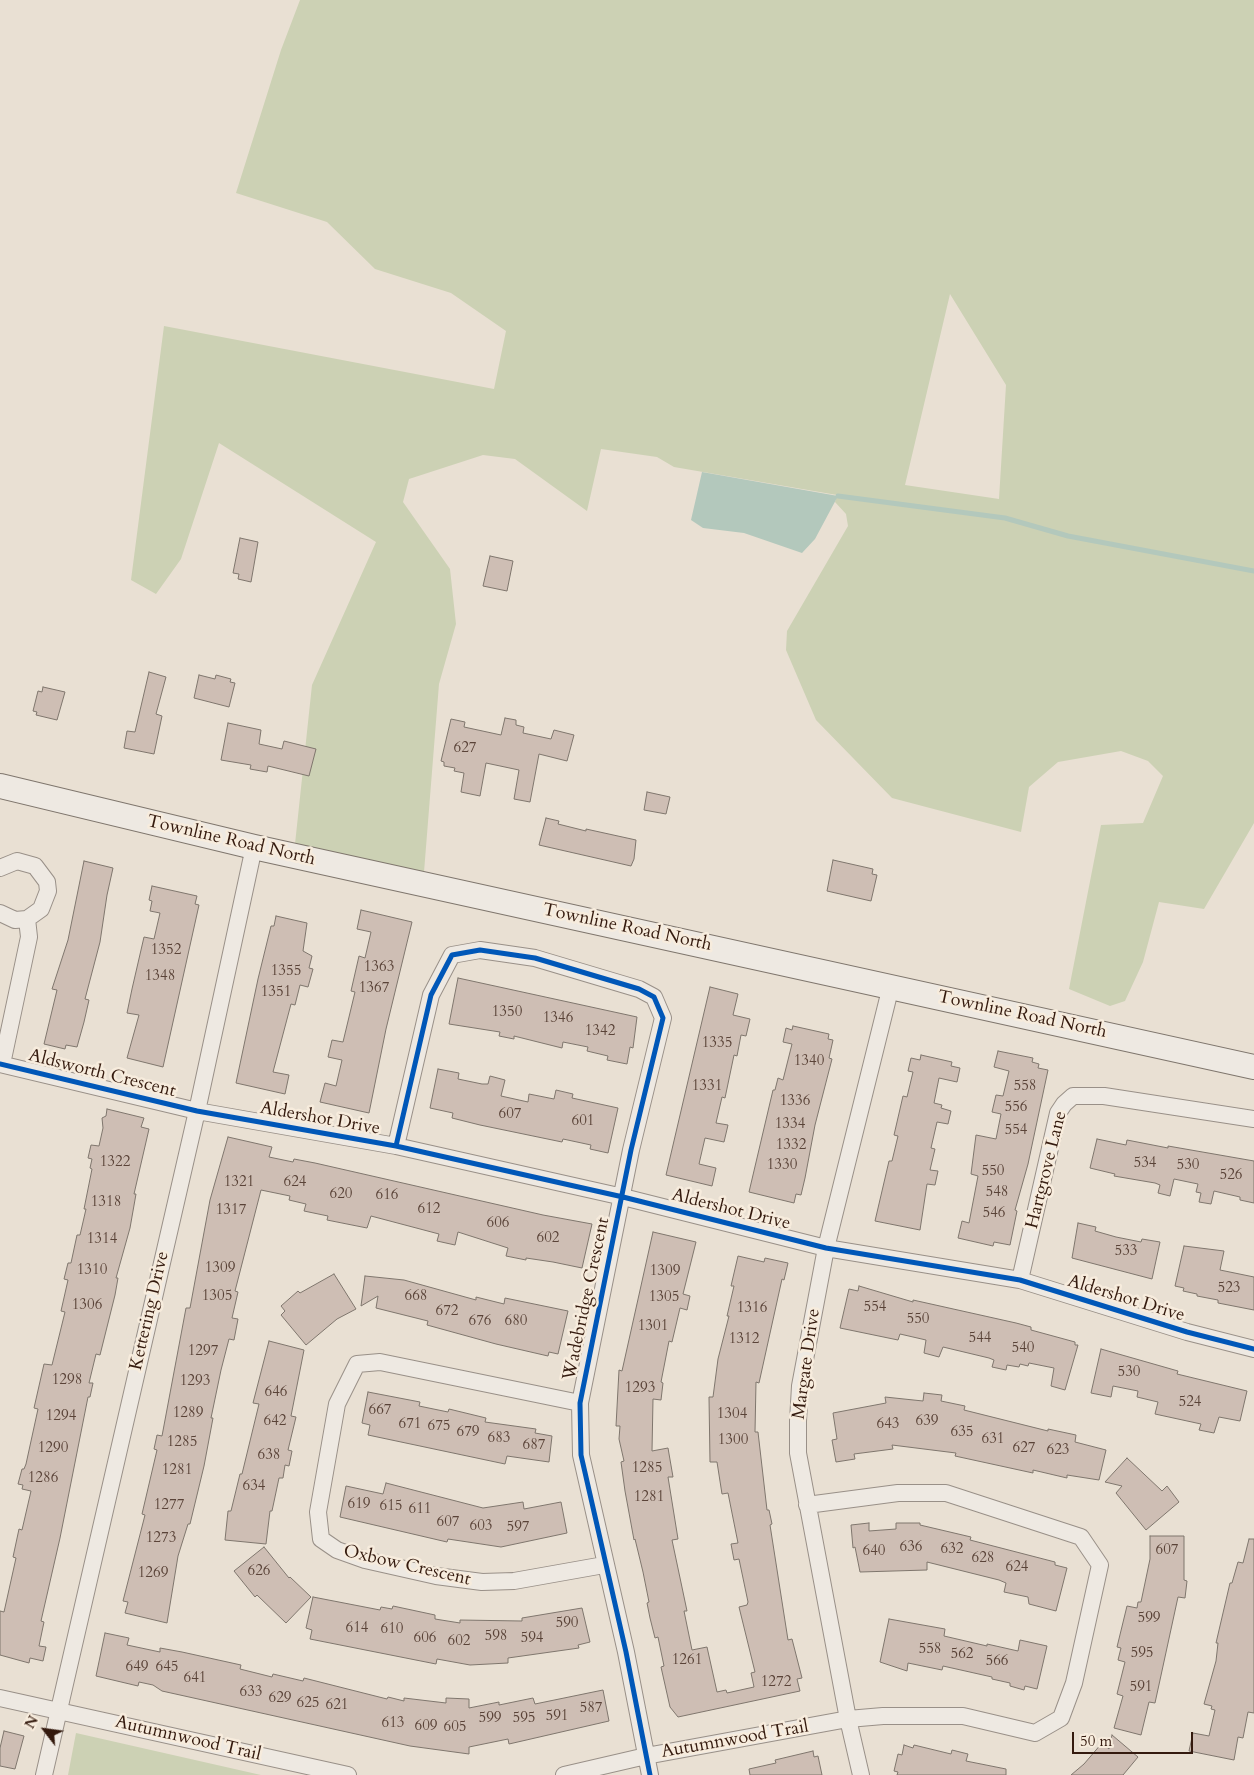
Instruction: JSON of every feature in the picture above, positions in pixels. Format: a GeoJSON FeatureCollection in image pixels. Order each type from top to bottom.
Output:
{"type":"FeatureCollection","features":[{"type":"Feature","properties":{"kind":"main road","name":"Townline Road North"},"geometry":{"type":"LineString","coordinates":[[0,786],[254,847],[1254,1067]]}},
{"type":"Feature","properties":{"kind":"street","name":"Kettering Drive"},"geometry":{"type":"LineString","coordinates":[[44,1775],[197,1111],[254,847]]}},
{"type":"Feature","properties":{"kind":"street"},"geometry":{"type":"LineString","coordinates":[[0,868],[17,861],[26,862],[42,873],[47,882],[46,901],[41,909],[27,919],[15,920],[0,913]]}},
{"type":"Feature","properties":{"kind":"street"},"geometry":{"type":"LineString","coordinates":[[1,1064],[29,937],[27,919]]}},
{"type":"Feature","properties":{"kind":"street","name":"Wadebridge Crescent"},"geometry":{"type":"LineString","coordinates":[[396,1146],[431,995],[452,955],[480,950],[535,958],[639,989],[654,997],[663,1018],[631,1150],[580,1403],[581,1455],[604,1565],[626,1652],[650,1775]]}},
{"type":"Feature","properties":{"kind":"street","name":"Margate Drive"},"geometry":{"type":"LineString","coordinates":[[861,1775],[848,1719],[807,1505],[798,1453],[798,1412],[800,1386],[826,1248],[891,986]]}},
{"type":"Feature","properties":{"kind":"street","name":"Aldsworth Crescent"},"geometry":{"type":"LineString","coordinates":[[1,1064],[197,1111]]}},
{"type":"Feature","properties":{"kind":"street","name":"Hartgrove Lane"},"geometry":{"type":"LineString","coordinates":[[1020,1280],[1058,1113],[1073,1096],[1104,1096],[1254,1119]]}},
{"type":"Feature","properties":{"kind":"street","name":"Aldershot Drive"},"geometry":{"type":"LineString","coordinates":[[197,1111],[396,1146],[623,1197],[826,1248],[1020,1280],[1187,1332],[1254,1349]]}},
{"type":"Feature","properties":{"kind":"street","name":"Oxbow Crescent"},"geometry":{"type":"LineString","coordinates":[[580,1403],[380,1362],[357,1364],[337,1404],[318,1512],[321,1539],[337,1550],[365,1560],[436,1576],[482,1582],[514,1581],[604,1565]]}},
{"type":"Feature","properties":{"kind":"street","name":"Autumnwood Trail"},"geometry":{"type":"LineString","coordinates":[[564,1775],[646,1756],[848,1719],[883,1716],[962,1716],[1035,1733],[1061,1718],[1074,1683],[1100,1565],[1081,1537],[946,1493],[898,1492],[807,1505]]}},
{"type":"Feature","properties":{"kind":"street"},"geometry":{"type":"LineString","coordinates":[[0,1698],[58,1710]]}},
{"type":"Feature","properties":{"kind":"street","name":"Autumnwood Trail"},"geometry":{"type":"LineString","coordinates":[[58,1710],[348,1775]]}},
{"type":"Feature","properties":{"kind":"shaded area"},"geometry":{"type":"Polygon","coordinates":[[[300,0],[1254,0],[1254,823],[1204,909],[1159,902],[1143,962],[1125,1001],[1110,1006],[1069,989],[1101,825],[1143,823],[1163,776],[1148,761],[1121,751],[1058,762],[1029,787],[1021,832],[892,798],[816,720],[786,650],[787,631],[848,526],[846,514],[835,502],[837,495],[674,467],[657,457],[601,449],[587,511],[515,459],[483,455],[409,479],[403,502],[450,569],[456,624],[439,684],[424,872],[295,844],[312,685],[376,542],[219,443],[181,559],[156,594],[131,580],[164,326],[494,389],[506,331],[451,293],[375,269],[327,222],[236,193],[281,50],[300,0]],[[950,294],[905,485],[999,499],[1006,385],[950,294]]]}},
{"type":"Feature","properties":{"kind":"shaded area"},"geometry":{"type":"Polygon","coordinates":[[[702,472],[838,496],[815,539],[802,553],[744,533],[703,528],[691,520],[702,472]]]}},
{"type":"Feature","properties":{"kind":"shaded area"},"geometry":{"type":"Polygon","coordinates":[[[76,1733],[239,1770],[261,1775],[68,1775],[76,1733]]]}},
{"type":"Feature","properties":{"kind":"building"},"geometry":{"type":"Polygon","coordinates":[[[240,538],[258,542],[251,582],[238,579],[239,574],[233,573],[240,538]]]}},
{"type":"Feature","properties":{"kind":"building"},"geometry":{"type":"Polygon","coordinates":[[[490,556],[513,561],[507,591],[483,586],[490,556]]]}},
{"type":"Feature","properties":{"kind":"building"},"geometry":{"type":"Polygon","coordinates":[[[149,672],[166,677],[156,714],[162,716],[154,754],[124,748],[127,731],[135,732],[149,672]]]}},
{"type":"Feature","properties":{"kind":"building"},"geometry":{"type":"Polygon","coordinates":[[[199,675],[215,679],[216,675],[231,679],[230,682],[235,683],[229,707],[194,698],[199,675]]]}},
{"type":"Feature","properties":{"kind":"building"},"geometry":{"type":"Polygon","coordinates":[[[43,687],[65,692],[57,720],[36,715],[37,712],[33,711],[38,691],[42,692],[43,687]]]}},
{"type":"Feature","properties":{"kind":"building"},"geometry":{"type":"Polygon","coordinates":[[[505,718],[516,720],[516,725],[524,727],[523,733],[551,739],[554,730],[574,735],[567,761],[539,754],[530,802],[514,799],[519,770],[486,763],[480,796],[461,792],[464,773],[454,771],[455,768],[444,766],[444,762],[441,761],[451,719],[465,722],[464,727],[501,735],[505,718]]]}},
{"type":"Feature","properties":{"kind":"building"},"geometry":{"type":"Polygon","coordinates":[[[228,723],[261,730],[259,744],[282,749],[284,741],[316,749],[309,776],[268,766],[267,772],[250,769],[251,765],[221,760],[228,723]]]}},
{"type":"Feature","properties":{"kind":"building"},"geometry":{"type":"Polygon","coordinates":[[[647,792],[670,797],[666,814],[644,810],[647,792]]]}},
{"type":"Feature","properties":{"kind":"building"},"geometry":{"type":"Polygon","coordinates":[[[546,818],[559,821],[558,824],[586,831],[586,829],[636,840],[634,859],[631,866],[539,845],[546,818]]]}},
{"type":"Feature","properties":{"kind":"building"},"geometry":{"type":"Polygon","coordinates":[[[833,860],[873,869],[872,874],[877,875],[871,901],[827,891],[833,860]]]}},
{"type":"Feature","properties":{"kind":"building"},"geometry":{"type":"Polygon","coordinates":[[[84,861],[113,868],[100,942],[85,999],[89,1000],[84,1022],[77,1047],[66,1045],[65,1049],[44,1044],[57,990],[52,989],[68,940],[84,861]]]}},
{"type":"Feature","properties":{"kind":"building"},"geometry":{"type":"Polygon","coordinates":[[[152,886],[197,896],[195,904],[199,905],[163,1067],[127,1058],[139,1015],[127,1013],[132,989],[144,937],[154,939],[160,913],[150,911],[152,901],[149,900],[152,886]]]}},
{"type":"Feature","properties":{"kind":"building"},"geometry":{"type":"Polygon","coordinates":[[[361,910],[412,922],[386,1029],[369,1113],[320,1102],[325,1083],[336,1086],[342,1060],[328,1057],[332,1040],[343,1042],[355,992],[351,991],[359,956],[365,958],[371,932],[357,929],[361,910]]]}},
{"type":"Feature","properties":{"kind":"building"},"geometry":{"type":"Polygon","coordinates":[[[276,916],[307,923],[303,951],[312,956],[309,968],[313,969],[308,987],[300,985],[295,1005],[291,1004],[273,1072],[289,1075],[285,1094],[236,1083],[258,979],[271,926],[274,926],[276,916]]]}},
{"type":"Feature","properties":{"kind":"building"},"geometry":{"type":"Polygon","coordinates":[[[458,978],[637,1017],[633,1048],[630,1047],[627,1064],[607,1060],[608,1056],[587,1051],[588,1047],[563,1042],[562,1048],[514,1036],[514,1039],[499,1036],[500,1032],[449,1024],[458,978]]]}},
{"type":"Feature","properties":{"kind":"building"},"geometry":{"type":"Polygon","coordinates":[[[710,987],[738,994],[733,1015],[750,1019],[746,1036],[741,1035],[737,1056],[734,1055],[725,1098],[722,1097],[716,1123],[728,1125],[724,1142],[705,1138],[699,1164],[716,1168],[712,1186],[666,1175],[710,987]]]}},
{"type":"Feature","properties":{"kind":"building"},"geometry":{"type":"Polygon","coordinates":[[[793,1026],[829,1034],[828,1039],[833,1040],[829,1058],[832,1059],[815,1125],[801,1195],[796,1194],[794,1203],[749,1192],[773,1090],[775,1090],[778,1078],[783,1080],[792,1044],[783,1042],[786,1028],[792,1030],[793,1026]]]}},
{"type":"Feature","properties":{"kind":"building"},"geometry":{"type":"Polygon","coordinates":[[[998,1051],[1033,1058],[1032,1062],[1039,1064],[1038,1068],[1048,1070],[1028,1164],[1015,1210],[1017,1211],[1010,1245],[994,1242],[993,1246],[958,1238],[962,1221],[969,1223],[978,1176],[971,1174],[976,1135],[996,1139],[1001,1114],[992,1112],[996,1095],[1003,1096],[1009,1071],[994,1067],[998,1051]]]}},
{"type":"Feature","properties":{"kind":"building"},"geometry":{"type":"Polygon","coordinates":[[[921,1055],[952,1062],[951,1066],[960,1068],[957,1082],[939,1078],[934,1103],[942,1105],[941,1108],[951,1111],[948,1124],[937,1122],[931,1148],[935,1149],[930,1170],[938,1171],[935,1185],[927,1184],[920,1230],[875,1221],[889,1161],[892,1161],[898,1136],[894,1135],[903,1096],[907,1097],[913,1072],[908,1071],[911,1058],[920,1060],[921,1055]]]}},
{"type":"Feature","properties":{"kind":"building"},"geometry":{"type":"Polygon","coordinates":[[[438,1069],[459,1073],[458,1079],[482,1084],[488,1084],[490,1076],[505,1080],[501,1096],[528,1102],[529,1094],[554,1099],[556,1090],[573,1094],[572,1098],[618,1108],[608,1153],[590,1149],[591,1145],[563,1139],[562,1142],[452,1118],[453,1113],[430,1108],[438,1069]]]}},
{"type":"Feature","properties":{"kind":"building"},"geometry":{"type":"Polygon","coordinates":[[[107,1109],[144,1118],[141,1127],[149,1129],[134,1194],[136,1194],[130,1228],[116,1278],[118,1278],[115,1295],[100,1355],[96,1354],[89,1383],[93,1383],[90,1397],[88,1397],[60,1538],[41,1621],[44,1622],[39,1646],[46,1647],[43,1661],[30,1658],[29,1663],[0,1655],[0,1611],[4,1612],[16,1558],[13,1557],[19,1529],[22,1530],[31,1491],[22,1489],[23,1485],[18,1484],[22,1469],[24,1469],[26,1464],[38,1409],[34,1408],[44,1364],[52,1365],[65,1312],[61,1311],[68,1280],[64,1279],[68,1263],[71,1263],[77,1235],[80,1235],[86,1209],[84,1209],[92,1169],[90,1168],[92,1159],[88,1158],[91,1145],[99,1146],[103,1128],[102,1118],[106,1116],[107,1109]]]}},
{"type":"Feature","properties":{"kind":"building"},"geometry":{"type":"Polygon","coordinates":[[[228,1137],[272,1147],[269,1157],[293,1162],[294,1159],[315,1163],[543,1215],[592,1224],[582,1268],[506,1256],[508,1248],[458,1232],[455,1245],[437,1241],[439,1234],[371,1216],[367,1228],[327,1220],[328,1216],[304,1211],[306,1204],[289,1200],[290,1196],[261,1190],[235,1291],[238,1292],[232,1318],[238,1319],[234,1340],[229,1339],[221,1370],[204,1466],[190,1524],[188,1524],[178,1556],[167,1623],[125,1613],[128,1602],[123,1601],[145,1515],[142,1514],[157,1450],[154,1449],[157,1435],[162,1436],[186,1308],[190,1308],[210,1200],[228,1137]]]}},
{"type":"Feature","properties":{"kind":"building"},"geometry":{"type":"Polygon","coordinates":[[[1097,1139],[1126,1145],[1127,1140],[1254,1161],[1254,1203],[1240,1200],[1240,1197],[1214,1191],[1211,1204],[1199,1202],[1201,1193],[1196,1192],[1198,1184],[1174,1179],[1170,1196],[1158,1193],[1160,1185],[1155,1183],[1114,1176],[1115,1174],[1090,1168],[1097,1139]]]}},
{"type":"Feature","properties":{"kind":"building"},"geometry":{"type":"Polygon","coordinates":[[[1078,1223],[1096,1227],[1095,1231],[1116,1237],[1141,1242],[1142,1239],[1160,1242],[1152,1279],[1072,1258],[1078,1223]]]}},
{"type":"Feature","properties":{"kind":"building"},"geometry":{"type":"Polygon","coordinates":[[[653,1232],[696,1242],[683,1294],[690,1296],[687,1310],[680,1308],[672,1342],[669,1341],[661,1382],[663,1383],[661,1400],[653,1399],[652,1451],[668,1448],[673,1477],[668,1477],[678,1539],[672,1540],[687,1611],[684,1611],[692,1650],[707,1647],[717,1692],[726,1690],[727,1693],[754,1687],[751,1673],[755,1672],[739,1607],[747,1605],[748,1602],[739,1559],[734,1560],[731,1544],[738,1543],[728,1493],[722,1494],[717,1462],[710,1462],[709,1397],[713,1397],[718,1359],[729,1316],[727,1316],[734,1286],[731,1286],[738,1256],[764,1262],[765,1258],[788,1263],[784,1280],[782,1279],[759,1383],[756,1382],[755,1432],[758,1432],[767,1510],[769,1510],[772,1524],[770,1525],[788,1640],[792,1639],[802,1678],[797,1679],[800,1691],[678,1717],[670,1707],[661,1667],[664,1666],[658,1637],[655,1638],[650,1618],[647,1603],[649,1602],[634,1540],[625,1491],[621,1462],[624,1461],[619,1439],[620,1426],[616,1426],[619,1370],[622,1371],[653,1232]]]}},
{"type":"Feature","properties":{"kind":"building"},"geometry":{"type":"Polygon","coordinates":[[[1184,1246],[1224,1251],[1220,1270],[1254,1277],[1254,1310],[1218,1303],[1218,1300],[1197,1296],[1197,1294],[1183,1291],[1184,1288],[1175,1286],[1184,1246]]]}},
{"type":"Feature","properties":{"kind":"building"},"geometry":{"type":"Polygon","coordinates":[[[334,1274],[356,1309],[337,1319],[306,1345],[281,1315],[285,1311],[281,1306],[298,1291],[300,1293],[334,1274]]]}},
{"type":"Feature","properties":{"kind":"building"},"geometry":{"type":"Polygon","coordinates":[[[365,1276],[404,1280],[476,1300],[476,1297],[504,1304],[505,1298],[568,1311],[558,1354],[549,1352],[548,1356],[427,1325],[428,1321],[376,1308],[378,1296],[361,1306],[365,1276]]]}},
{"type":"Feature","properties":{"kind":"building"},"geometry":{"type":"Polygon","coordinates":[[[859,1286],[913,1302],[913,1300],[1016,1323],[1031,1327],[1031,1330],[1075,1342],[1075,1345],[1078,1345],[1065,1390],[1051,1386],[1054,1368],[1029,1363],[1028,1366],[1020,1364],[1019,1367],[1007,1365],[1006,1370],[992,1367],[994,1360],[989,1358],[943,1347],[939,1357],[924,1353],[926,1340],[900,1334],[898,1340],[840,1328],[849,1289],[858,1291],[859,1286]]]}},
{"type":"Feature","properties":{"kind":"building"},"geometry":{"type":"Polygon","coordinates":[[[269,1341],[304,1350],[291,1416],[296,1417],[288,1450],[292,1451],[289,1466],[285,1465],[283,1478],[279,1478],[272,1511],[270,1511],[266,1544],[225,1540],[228,1511],[231,1511],[240,1474],[242,1474],[259,1404],[253,1403],[269,1341]]]}},
{"type":"Feature","properties":{"kind":"building"},"geometry":{"type":"Polygon","coordinates":[[[1101,1349],[1178,1371],[1177,1374],[1247,1391],[1240,1421],[1219,1417],[1214,1433],[1199,1430],[1201,1424],[1155,1414],[1158,1402],[1137,1397],[1138,1391],[1113,1386],[1111,1397],[1091,1393],[1101,1349]]]}},
{"type":"Feature","properties":{"kind":"building"},"geometry":{"type":"Polygon","coordinates":[[[368,1392],[420,1402],[419,1406],[448,1412],[449,1409],[486,1418],[485,1422],[536,1429],[535,1433],[552,1436],[549,1462],[507,1456],[505,1464],[368,1435],[370,1425],[362,1423],[368,1392]]]}},
{"type":"Feature","properties":{"kind":"building"},"geometry":{"type":"Polygon","coordinates":[[[924,1393],[942,1395],[941,1401],[965,1406],[964,1410],[1048,1431],[1048,1429],[1076,1435],[1075,1442],[1106,1450],[1099,1480],[1067,1475],[1067,1478],[1033,1470],[1033,1473],[955,1456],[956,1453],[892,1445],[893,1449],[854,1454],[855,1459],[836,1462],[832,1440],[837,1439],[833,1413],[886,1403],[885,1397],[923,1401],[924,1393]]]}},
{"type":"Feature","properties":{"kind":"building"},"geometry":{"type":"Polygon","coordinates":[[[1127,1458],[1162,1491],[1167,1486],[1179,1502],[1146,1530],[1116,1493],[1122,1486],[1105,1482],[1127,1458]]]}},
{"type":"Feature","properties":{"kind":"building"},"geometry":{"type":"Polygon","coordinates":[[[386,1483],[483,1508],[523,1502],[524,1509],[561,1502],[567,1533],[501,1547],[448,1539],[447,1542],[340,1517],[346,1486],[383,1494],[386,1483]]]}},
{"type":"Feature","properties":{"kind":"building"},"geometry":{"type":"Polygon","coordinates":[[[869,1523],[869,1531],[896,1529],[896,1523],[920,1523],[920,1525],[971,1537],[970,1540],[1055,1562],[1055,1565],[1067,1568],[1056,1611],[1029,1604],[1028,1597],[1004,1592],[1006,1583],[999,1580],[927,1562],[927,1570],[860,1572],[855,1547],[853,1548],[851,1525],[869,1523]]]}},
{"type":"Feature","properties":{"kind":"building"},"geometry":{"type":"Polygon","coordinates":[[[1150,1536],[1184,1536],[1184,1580],[1187,1581],[1185,1598],[1178,1597],[1155,1703],[1149,1702],[1141,1735],[1114,1728],[1123,1696],[1117,1694],[1125,1662],[1118,1660],[1121,1648],[1117,1647],[1127,1606],[1137,1608],[1138,1602],[1141,1602],[1150,1559],[1150,1536]]]}},
{"type":"Feature","properties":{"kind":"building"},"geometry":{"type":"Polygon","coordinates":[[[1249,1539],[1254,1539],[1254,1713],[1248,1712],[1243,1738],[1238,1737],[1234,1760],[1189,1751],[1193,1733],[1209,1736],[1215,1710],[1211,1709],[1212,1706],[1204,1704],[1216,1661],[1218,1643],[1216,1643],[1230,1583],[1232,1583],[1238,1562],[1243,1563],[1249,1539]]]}},
{"type":"Feature","properties":{"kind":"building"},"geometry":{"type":"Polygon","coordinates":[[[264,1547],[289,1578],[311,1597],[286,1623],[257,1595],[255,1597],[234,1571],[264,1547]]]}},
{"type":"Feature","properties":{"kind":"building"},"geometry":{"type":"Polygon","coordinates":[[[313,1597],[380,1610],[381,1607],[392,1609],[393,1606],[435,1615],[435,1619],[460,1623],[460,1620],[522,1621],[522,1618],[582,1608],[590,1642],[578,1645],[579,1648],[508,1658],[508,1663],[470,1665],[437,1659],[436,1664],[310,1639],[312,1630],[306,1628],[313,1597]]]}},
{"type":"Feature","properties":{"kind":"building"},"geometry":{"type":"Polygon","coordinates":[[[889,1619],[945,1629],[944,1636],[987,1646],[987,1644],[1018,1651],[1020,1640],[1047,1646],[1037,1689],[1025,1686],[1024,1690],[1010,1686],[1010,1683],[992,1679],[992,1677],[943,1666],[942,1670],[908,1663],[907,1671],[880,1662],[889,1619]]]}},
{"type":"Feature","properties":{"kind":"building"},"geometry":{"type":"Polygon","coordinates":[[[105,1633],[129,1638],[127,1645],[160,1652],[160,1648],[182,1652],[241,1665],[240,1669],[272,1677],[273,1674],[303,1681],[304,1678],[387,1699],[388,1697],[404,1701],[404,1698],[446,1703],[446,1698],[469,1699],[469,1708],[499,1702],[499,1705],[533,1698],[535,1704],[603,1690],[609,1721],[509,1744],[508,1739],[469,1747],[469,1754],[410,1746],[162,1691],[153,1685],[139,1682],[138,1686],[96,1676],[105,1633]]]}},
{"type":"Feature","properties":{"kind":"building"},"geometry":{"type":"Polygon","coordinates":[[[4,1731],[24,1736],[15,1769],[0,1766],[0,1748],[4,1731]]]}},
{"type":"Feature","properties":{"kind":"building"},"geometry":{"type":"Polygon","coordinates":[[[1112,1735],[1138,1757],[1123,1775],[1071,1775],[1084,1764],[1102,1743],[1109,1749],[1112,1735]]]}},
{"type":"Feature","properties":{"kind":"building"},"geometry":{"type":"Polygon","coordinates":[[[904,1745],[913,1748],[914,1745],[951,1754],[952,1750],[968,1754],[966,1761],[1006,1769],[1006,1775],[897,1775],[898,1772],[894,1771],[898,1754],[902,1755],[904,1745]]]}},
{"type":"Feature","properties":{"kind":"building"},"geometry":{"type":"Polygon","coordinates":[[[813,1751],[814,1757],[818,1756],[822,1775],[750,1775],[749,1769],[776,1763],[775,1760],[813,1751]]]}},
{"type":"Feature","properties":{"kind":"waterway"},"geometry":{"type":"LineString","coordinates":[[838,496],[1005,518],[1068,536],[1254,571]]}},
{"type":"Feature","properties":{"kind":"cycle path"},"geometry":{"type":"LineString","coordinates":[[396,1146],[431,995],[452,955],[480,950],[535,958],[639,989],[654,997],[663,1018],[631,1150],[580,1403],[581,1455],[626,1652],[650,1775]]}},
{"type":"Feature","properties":{"kind":"cycle path"},"geometry":{"type":"LineString","coordinates":[[0,1064],[197,1111],[396,1146],[623,1197],[826,1248],[1020,1280],[1187,1332],[1254,1349]]}}]}
